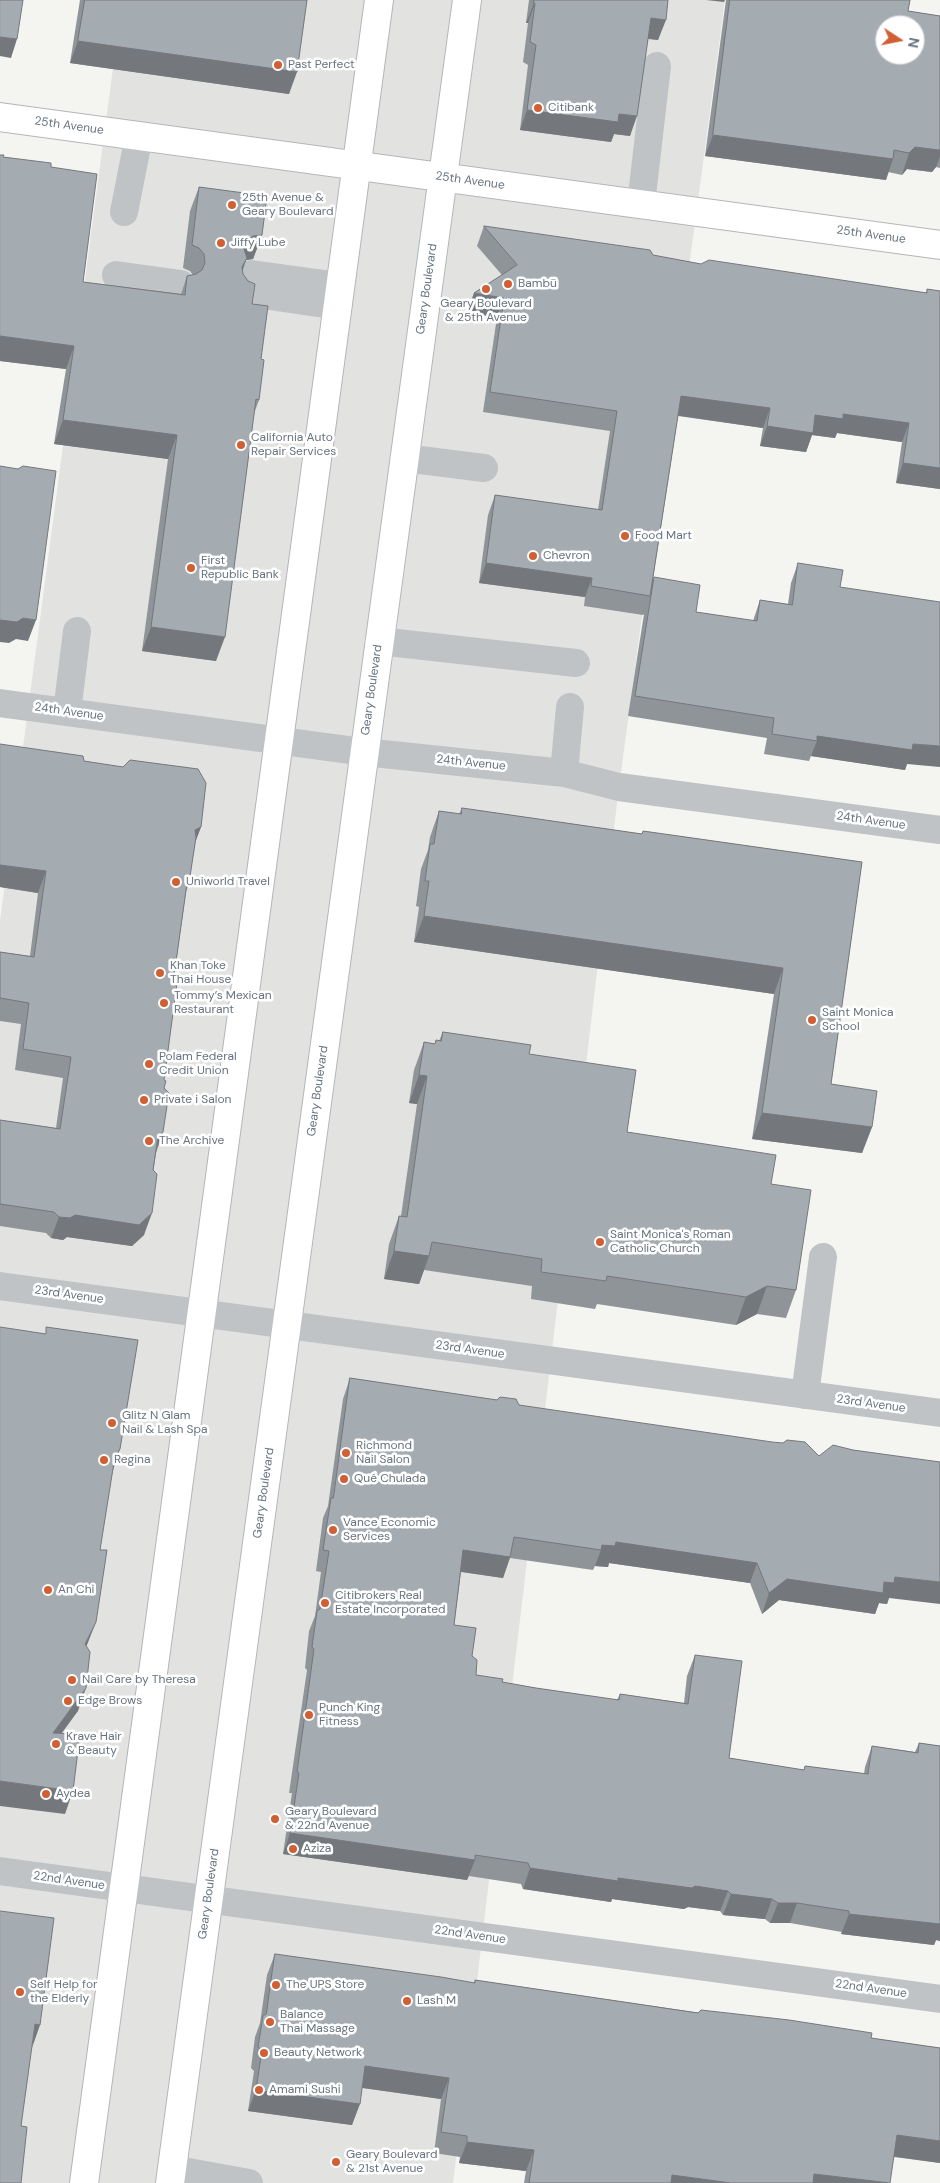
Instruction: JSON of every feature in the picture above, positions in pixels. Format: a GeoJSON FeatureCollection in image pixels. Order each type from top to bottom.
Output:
{"type":"FeatureCollection","features":[{"type":"Feature","properties":{"kind":"main road"},"geometry":{"type":"LineString","coordinates":[[84,2183],[379,0]]}},
{"type":"Feature","properties":{"kind":"main road","name":"Geary Boulevard"},"geometry":{"type":"LineString","coordinates":[[171,2176],[467,0]]}},
{"type":"Feature","properties":{"kind":"main road","name":"25th Avenue"},"geometry":{"type":"LineString","coordinates":[[0,117],[940,245]]}},
{"type":"Feature","properties":{"kind":"street"},"geometry":{"type":"LineString","coordinates":[[641,204],[657,66]]}},
{"type":"Feature","properties":{"kind":"street"},"geometry":{"type":"LineString","coordinates":[[124,212],[139,136]]}},
{"type":"Feature","properties":{"kind":"street"},"geometry":{"type":"LineString","coordinates":[[118,266],[182,275]]}},
{"type":"Feature","properties":{"kind":"street"},"geometry":{"type":"LineString","coordinates":[[250,284],[339,296]]}},
{"type":"Feature","properties":{"kind":"street"},"geometry":{"type":"LineString","coordinates":[[404,458],[484,468]]}},
{"type":"Feature","properties":{"kind":"street"},"geometry":{"type":"LineString","coordinates":[[67,712],[77,631]]}},
{"type":"Feature","properties":{"kind":"street"},"geometry":{"type":"LineString","coordinates":[[379,641],[576,663]]}},
{"type":"Feature","properties":{"kind":"street","name":"24th Avenue"},"geometry":{"type":"LineString","coordinates":[[0,703],[364,752],[564,773],[619,787],[940,830]]}},
{"type":"Feature","properties":{"kind":"street"},"geometry":{"type":"LineString","coordinates":[[564,773],[570,707]]}},
{"type":"Feature","properties":{"kind":"street"},"geometry":{"type":"LineString","coordinates":[[805,1395],[823,1257]]}},
{"type":"Feature","properties":{"kind":"street","name":"23rd Avenue"},"geometry":{"type":"LineString","coordinates":[[0,1286],[940,1414]]}},
{"type":"Feature","properties":{"kind":"street","name":"22nd Avenue"},"geometry":{"type":"LineString","coordinates":[[0,1871],[940,1999]]}},
{"type":"Feature","properties":{"kind":"street"},"geometry":{"type":"LineString","coordinates":[[171,2176],[249,2183]]}},
{"type":"Feature","properties":{"kind":"shaded area"},"geometry":{"type":"Polygon","coordinates":[[[122,0],[725,0],[619,787],[453,2183],[0,2183],[0,921],[122,0]]]}},
{"type":"Feature","properties":{"kind":"building"},"geometry":{"type":"Polygon","coordinates":[[[0,0],[23,0],[17,39],[0,37],[0,0]]]}},
{"type":"Feature","properties":{"kind":"building"},"geometry":{"type":"Polygon","coordinates":[[[85,0],[307,0],[297,72],[78,41],[85,0]]]}},
{"type":"Feature","properties":{"kind":"building"},"geometry":{"type":"Polygon","coordinates":[[[534,0],[668,0],[666,20],[651,18],[637,116],[619,114],[618,122],[527,110],[536,45],[530,42],[534,0]]]}},
{"type":"Feature","properties":{"kind":"building"},"geometry":{"type":"Polygon","coordinates":[[[730,0],[910,0],[908,11],[940,16],[940,150],[915,147],[909,153],[894,150],[893,159],[713,135],[730,0]]]}},
{"type":"Feature","properties":{"kind":"building"},"geometry":{"type":"Polygon","coordinates":[[[0,155],[4,155],[3,157],[51,163],[51,167],[97,174],[83,282],[185,295],[187,276],[202,270],[205,263],[204,254],[199,248],[192,245],[199,187],[267,196],[262,235],[253,236],[247,241],[244,249],[247,258],[242,267],[243,274],[248,281],[255,284],[252,304],[268,306],[261,359],[264,360],[259,400],[256,399],[225,637],[151,627],[177,435],[63,420],[74,346],[0,336],[0,155]]]}},
{"type":"Feature","properties":{"kind":"building"},"geometry":{"type":"Polygon","coordinates":[[[484,226],[650,250],[653,255],[701,264],[709,260],[927,293],[927,289],[940,291],[940,468],[903,463],[909,423],[843,414],[843,419],[815,415],[813,433],[767,426],[770,408],[681,396],[650,596],[591,586],[592,578],[486,563],[495,495],[602,510],[617,411],[490,392],[504,298],[474,293],[517,265],[484,226]]]}},
{"type":"Feature","properties":{"kind":"building"},"geometry":{"type":"Polygon","coordinates":[[[0,466],[18,469],[23,466],[56,471],[36,620],[23,618],[17,622],[0,620],[0,466]]]}},
{"type":"Feature","properties":{"kind":"building"},"geometry":{"type":"Polygon","coordinates":[[[798,563],[843,570],[840,587],[940,602],[940,746],[913,744],[912,750],[817,736],[817,741],[772,734],[774,718],[635,696],[654,577],[700,585],[696,612],[757,621],[760,600],[792,605],[798,563]]]}},
{"type":"Feature","properties":{"kind":"building"},"geometry":{"type":"Polygon","coordinates":[[[0,744],[83,756],[84,761],[123,767],[130,760],[198,769],[206,783],[201,827],[195,830],[196,837],[189,883],[187,883],[174,976],[178,976],[164,1080],[166,1081],[164,1088],[169,1093],[163,1132],[158,1136],[153,1170],[157,1174],[152,1213],[139,1225],[75,1215],[70,1218],[59,1217],[54,1212],[0,1204],[0,1120],[60,1129],[71,1057],[23,1049],[29,1003],[0,998],[0,952],[34,957],[46,871],[0,865],[0,744]]]}},
{"type":"Feature","properties":{"kind":"building","name":"Saint Monica School"},"geometry":{"type":"Polygon","coordinates":[[[462,808],[642,834],[643,831],[862,862],[831,1084],[877,1091],[872,1127],[762,1113],[783,968],[424,916],[429,881],[425,881],[430,844],[434,844],[439,811],[461,814],[462,808]]]}},
{"type":"Feature","properties":{"kind":"building"},"geometry":{"type":"Polygon","coordinates":[[[443,1032],[531,1045],[529,1054],[636,1070],[627,1132],[776,1155],[771,1184],[811,1190],[796,1290],[767,1286],[746,1297],[607,1276],[606,1281],[541,1272],[542,1259],[432,1242],[429,1256],[394,1251],[399,1216],[407,1217],[427,1076],[419,1075],[424,1042],[435,1044],[436,1040],[441,1041],[443,1032]]]}},
{"type":"Feature","properties":{"kind":"building"},"geometry":{"type":"Polygon","coordinates":[[[0,1327],[46,1334],[46,1327],[138,1340],[120,1449],[115,1456],[100,1550],[107,1550],[96,1622],[85,1644],[90,1652],[86,1688],[53,1733],[80,1734],[73,1791],[0,1781],[0,1327]]]}},
{"type":"Feature","properties":{"kind":"building"},"geometry":{"type":"Polygon","coordinates":[[[350,1378],[497,1400],[500,1397],[516,1399],[519,1405],[772,1442],[783,1443],[787,1440],[805,1442],[819,1456],[833,1445],[853,1450],[940,1462],[940,1582],[895,1577],[894,1583],[884,1582],[883,1593],[787,1579],[769,1593],[757,1563],[616,1542],[615,1546],[602,1545],[601,1550],[514,1537],[510,1557],[463,1550],[454,1625],[476,1628],[472,1656],[477,1660],[476,1675],[503,1679],[502,1682],[536,1688],[619,1700],[620,1694],[688,1704],[695,1655],[742,1661],[729,1758],[804,1770],[805,1766],[868,1774],[872,1746],[918,1753],[919,1743],[940,1746],[940,1924],[849,1914],[849,1911],[797,1903],[778,1903],[772,1899],[731,1894],[728,1891],[695,1886],[692,1888],[618,1878],[618,1881],[530,1868],[528,1863],[475,1855],[475,1860],[290,1833],[314,1649],[312,1647],[329,1551],[323,1550],[331,1498],[333,1498],[350,1378]]]}},
{"type":"Feature","properties":{"kind":"building"},"geometry":{"type":"Polygon","coordinates":[[[0,1911],[54,1918],[40,2025],[35,2024],[21,2126],[27,2127],[21,2183],[0,2183],[0,1911]]]}},
{"type":"Feature","properties":{"kind":"building"},"geometry":{"type":"Polygon","coordinates":[[[275,1954],[475,1983],[475,1980],[698,2013],[701,2010],[789,2020],[872,2033],[871,2038],[940,2048],[940,2141],[897,2135],[890,2183],[814,2174],[813,2183],[731,2183],[672,2175],[671,2183],[529,2183],[534,2150],[467,2142],[467,2136],[441,2132],[449,2078],[365,2066],[360,2104],[256,2090],[262,2050],[258,2047],[263,2016],[266,2014],[275,1954]]]}},
{"type":"Feature","properties":{"kind":"place","name":"Past Perfect"},"geometry":{"type":"Point","coordinates":[278,65]}},
{"type":"Feature","properties":{"kind":"place","name":"Citibank"},"geometry":{"type":"Point","coordinates":[538,108]}},
{"type":"Feature","properties":{"kind":"place","name":"25th Avenue & Geary Boulevard"},"geometry":{"type":"Point","coordinates":[232,205]}},
{"type":"Feature","properties":{"kind":"place","name":"Jiffy Lube"},"geometry":{"type":"Point","coordinates":[221,243]}},
{"type":"Feature","properties":{"kind":"place","name":"Bambū"},"geometry":{"type":"Point","coordinates":[508,284]}},
{"type":"Feature","properties":{"kind":"place","name":"Geary Boulevard & 25th Avenue"},"geometry":{"type":"Point","coordinates":[486,289]}},
{"type":"Feature","properties":{"kind":"place","name":"California Auto Repair Services"},"geometry":{"type":"Point","coordinates":[241,445]}},
{"type":"Feature","properties":{"kind":"place","name":"Food Mart"},"geometry":{"type":"Point","coordinates":[625,536]}},
{"type":"Feature","properties":{"kind":"place","name":"Chevron"},"geometry":{"type":"Point","coordinates":[533,556]}},
{"type":"Feature","properties":{"kind":"place","name":"First Republic Bank"},"geometry":{"type":"Point","coordinates":[191,568]}},
{"type":"Feature","properties":{"kind":"place","name":"Uniworld Travel"},"geometry":{"type":"Point","coordinates":[176,882]}},
{"type":"Feature","properties":{"kind":"place","name":"Khan Toke Thai House"},"geometry":{"type":"Point","coordinates":[160,973]}},
{"type":"Feature","properties":{"kind":"place","name":"Tommy’s Mexican Restaurant"},"geometry":{"type":"Point","coordinates":[164,1003]}},
{"type":"Feature","properties":{"kind":"place","name":"Saint Monica School"},"geometry":{"type":"Point","coordinates":[812,1020]}},
{"type":"Feature","properties":{"kind":"place","name":"Polam Federal Credit Union"},"geometry":{"type":"Point","coordinates":[149,1064]}},
{"type":"Feature","properties":{"kind":"place","name":"Private i Salon"},"geometry":{"type":"Point","coordinates":[144,1100]}},
{"type":"Feature","properties":{"kind":"place","name":"The Archive"},"geometry":{"type":"Point","coordinates":[149,1141]}},
{"type":"Feature","properties":{"kind":"place","name":"Saint Monica's Roman Catholic Church"},"geometry":{"type":"Point","coordinates":[600,1242]}},
{"type":"Feature","properties":{"kind":"place","name":"Glitz N Glam Nail & Lash Spa"},"geometry":{"type":"Point","coordinates":[112,1423]}},
{"type":"Feature","properties":{"kind":"place","name":"Richmond Nail Salon"},"geometry":{"type":"Point","coordinates":[346,1453]}},
{"type":"Feature","properties":{"kind":"place","name":"Regina"},"geometry":{"type":"Point","coordinates":[104,1460]}},
{"type":"Feature","properties":{"kind":"place","name":"Qué Chulada"},"geometry":{"type":"Point","coordinates":[344,1479]}},
{"type":"Feature","properties":{"kind":"place","name":"Vance Economic Services"},"geometry":{"type":"Point","coordinates":[333,1530]}},
{"type":"Feature","properties":{"kind":"place","name":"An Chi"},"geometry":{"type":"Point","coordinates":[48,1590]}},
{"type":"Feature","properties":{"kind":"place","name":"Citibrokers Real Estate Incorporated"},"geometry":{"type":"Point","coordinates":[325,1603]}},
{"type":"Feature","properties":{"kind":"place","name":"Nail Care by Theresa"},"geometry":{"type":"Point","coordinates":[72,1680]}},
{"type":"Feature","properties":{"kind":"place","name":"Edge Brows"},"geometry":{"type":"Point","coordinates":[68,1701]}},
{"type":"Feature","properties":{"kind":"place","name":"Punch King Fitness"},"geometry":{"type":"Point","coordinates":[309,1715]}},
{"type":"Feature","properties":{"kind":"place","name":"Krave Hair & Beauty"},"geometry":{"type":"Point","coordinates":[56,1744]}},
{"type":"Feature","properties":{"kind":"place","name":"Aydea"},"geometry":{"type":"Point","coordinates":[46,1794]}},
{"type":"Feature","properties":{"kind":"place","name":"Geary Boulevard & 22nd Avenue"},"geometry":{"type":"Point","coordinates":[275,1819]}},
{"type":"Feature","properties":{"kind":"place","name":"Aziza"},"geometry":{"type":"Point","coordinates":[293,1849]}},
{"type":"Feature","properties":{"kind":"place","name":"The UPS Store"},"geometry":{"type":"Point","coordinates":[276,1985]}},
{"type":"Feature","properties":{"kind":"place","name":"Self Help for the Elderly"},"geometry":{"type":"Point","coordinates":[20,1992]}},
{"type":"Feature","properties":{"kind":"place","name":"Lash M"},"geometry":{"type":"Point","coordinates":[407,2001]}},
{"type":"Feature","properties":{"kind":"place","name":"Balance Thai Massage"},"geometry":{"type":"Point","coordinates":[270,2022]}},
{"type":"Feature","properties":{"kind":"place","name":"Beauty Network"},"geometry":{"type":"Point","coordinates":[264,2053]}},
{"type":"Feature","properties":{"kind":"place","name":"Amami Sushi"},"geometry":{"type":"Point","coordinates":[259,2090]}},
{"type":"Feature","properties":{"kind":"place","name":"Geary Boulevard & 21st Avenue"},"geometry":{"type":"Point","coordinates":[336,2162]}}]}
